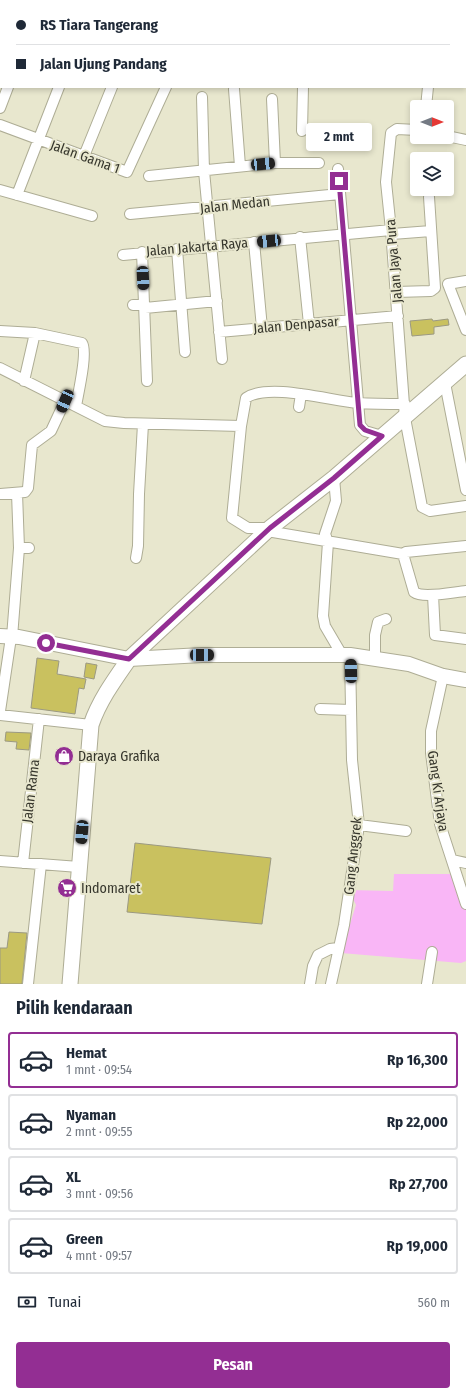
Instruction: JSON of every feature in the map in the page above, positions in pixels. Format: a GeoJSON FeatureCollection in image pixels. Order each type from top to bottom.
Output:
{"type":"FeatureCollection","features":[{"type":"Feature","properties":{"kind":"main road"},"geometry":{"type":"LineString","coordinates":[[70,984],[91,725],[116,678],[129,659],[269,530],[334,478],[382,436],[405,411],[445,383],[466,364]]}},
{"type":"Feature","properties":{"kind":"street"},"geometry":{"type":"LineString","coordinates":[[0,108],[8,88]]}},
{"type":"Feature","properties":{"kind":"street"},"geometry":{"type":"LineString","coordinates":[[18,195],[59,88]]}},
{"type":"Feature","properties":{"kind":"street"},"geometry":{"type":"LineString","coordinates":[[84,156],[112,88]]}},
{"type":"Feature","properties":{"kind":"street","name":"Jalan Gama 1"},"geometry":{"type":"LineString","coordinates":[[0,125],[125,173],[129,171],[166,88]]}},
{"type":"Feature","properties":{"kind":"street"},"geometry":{"type":"LineString","coordinates":[[302,131],[303,88]]}},
{"type":"Feature","properties":{"kind":"street"},"geometry":{"type":"LineString","coordinates":[[427,100],[428,88]]}},
{"type":"Feature","properties":{"kind":"street"},"geometry":{"type":"LineString","coordinates":[[234,89],[240,166]]}},
{"type":"Feature","properties":{"kind":"street"},"geometry":{"type":"LineString","coordinates":[[202,97],[204,171],[209,208],[222,359]]}},
{"type":"Feature","properties":{"kind":"street"},"geometry":{"type":"LineString","coordinates":[[272,99],[275,162]]}},
{"type":"Feature","properties":{"kind":"street","name":"Jalan Jaya Pura"},"geometry":{"type":"LineString","coordinates":[[410,130],[393,130],[389,137],[386,182],[392,232],[405,411],[421,505],[424,509],[430,511],[466,506]]}},
{"type":"Feature","properties":{"kind":"street"},"geometry":{"type":"LineString","coordinates":[[454,137],[466,140]]}},
{"type":"Feature","properties":{"kind":"street"},"geometry":{"type":"LineString","coordinates":[[149,176],[275,162],[319,163]]}},
{"type":"Feature","properties":{"kind":"street"},"geometry":{"type":"LineString","coordinates":[[338,168],[361,428],[382,436]]}},
{"type":"Feature","properties":{"kind":"street"},"geometry":{"type":"LineString","coordinates":[[0,190],[92,216]]}},
{"type":"Feature","properties":{"kind":"street","name":"Jalan Medan"},"geometry":{"type":"LineString","coordinates":[[130,214],[209,208],[340,194]]}},
{"type":"Feature","properties":{"kind":"street"},"geometry":{"type":"LineString","coordinates":[[396,292],[434,289],[429,197]]}},
{"type":"Feature","properties":{"kind":"street","name":"Jalan Jakarta Raya"},"geometry":{"type":"LineString","coordinates":[[123,255],[300,237],[431,231]]}},
{"type":"Feature","properties":{"kind":"street"},"geometry":{"type":"LineString","coordinates":[[300,237],[309,324]]}},
{"type":"Feature","properties":{"kind":"street"},"geometry":{"type":"LineString","coordinates":[[254,242],[262,328]]}},
{"type":"Feature","properties":{"kind":"street"},"geometry":{"type":"LineString","coordinates":[[177,249],[185,352]]}},
{"type":"Feature","properties":{"kind":"street"},"geometry":{"type":"LineString","coordinates":[[142,252],[147,381]]}},
{"type":"Feature","properties":{"kind":"street"},"geometry":{"type":"LineString","coordinates":[[466,281],[448,284],[466,330]]}},
{"type":"Feature","properties":{"kind":"street"},"geometry":{"type":"LineString","coordinates":[[133,305],[181,305],[217,301]]}},
{"type":"Feature","properties":{"kind":"street","name":"Jalan Denpasar"},"geometry":{"type":"LineString","coordinates":[[219,332],[398,316]]}},
{"type":"Feature","properties":{"kind":"street"},"geometry":{"type":"LineString","coordinates":[[0,331],[35,333],[80,342],[83,344],[82,364],[76,406]]}},
{"type":"Feature","properties":{"kind":"street"},"geometry":{"type":"LineString","coordinates":[[24,381],[35,333]]}},
{"type":"Feature","properties":{"kind":"street"},"geometry":{"type":"LineString","coordinates":[[0,368],[105,421],[143,424],[240,426]]}},
{"type":"Feature","properties":{"kind":"street"},"geometry":{"type":"LineString","coordinates":[[445,383],[466,490]]}},
{"type":"Feature","properties":{"kind":"street"},"geometry":{"type":"LineString","coordinates":[[405,411],[301,394],[263,392],[250,395],[246,398],[244,403],[240,426],[232,518],[248,528],[269,530],[328,542],[402,554],[406,552],[466,546]]}},
{"type":"Feature","properties":{"kind":"street"},"geometry":{"type":"LineString","coordinates":[[299,407],[301,394]]}},
{"type":"Feature","properties":{"kind":"street"},"geometry":{"type":"LineString","coordinates":[[0,494],[25,492],[28,488],[32,445],[52,431],[65,401]]}},
{"type":"Feature","properties":{"kind":"street"},"geometry":{"type":"LineString","coordinates":[[136,558],[138,546],[143,424]]}},
{"type":"Feature","properties":{"kind":"street"},"geometry":{"type":"LineString","coordinates":[[334,478],[336,501],[325,534],[328,542],[323,616],[325,626],[346,655]]}},
{"type":"Feature","properties":{"kind":"street"},"geometry":{"type":"LineString","coordinates":[[0,711],[10,644],[6,636],[24,548],[17,493]]}},
{"type":"Feature","properties":{"kind":"street"},"geometry":{"type":"LineString","coordinates":[[402,554],[414,592],[418,595],[433,595],[466,591]]}},
{"type":"Feature","properties":{"kind":"street"},"geometry":{"type":"LineString","coordinates":[[433,595],[435,635],[466,639]]}},
{"type":"Feature","properties":{"kind":"street"},"geometry":{"type":"LineString","coordinates":[[374,658],[375,635],[378,622],[386,619]]}},
{"type":"Feature","properties":{"kind":"street"},"geometry":{"type":"LineString","coordinates":[[6,636],[129,659],[202,655],[346,655],[408,664],[443,676],[466,680]]}},
{"type":"Feature","properties":{"kind":"street","name":"Gang Anggrek"},"geometry":{"type":"LineString","coordinates":[[331,984],[344,924],[359,825],[352,760],[351,710],[346,655]]}},
{"type":"Feature","properties":{"kind":"street","name":"Gang Ki Arjaya"},"geometry":{"type":"LineString","coordinates":[[443,676],[431,731],[432,753],[440,824],[465,905]]}},
{"type":"Feature","properties":{"kind":"street"},"geometry":{"type":"LineString","coordinates":[[320,709],[351,710]]}},
{"type":"Feature","properties":{"kind":"street"},"geometry":{"type":"LineString","coordinates":[[0,715],[39,718],[91,725]]}},
{"type":"Feature","properties":{"kind":"street","name":"Jalan Rama"},"geometry":{"type":"LineString","coordinates":[[22,863],[39,718]]}},
{"type":"Feature","properties":{"kind":"street"},"geometry":{"type":"LineString","coordinates":[[359,825],[406,831]]}},
{"type":"Feature","properties":{"kind":"street"},"geometry":{"type":"LineString","coordinates":[[452,860],[466,863]]}},
{"type":"Feature","properties":{"kind":"street"},"geometry":{"type":"LineString","coordinates":[[0,861],[79,867]]}},
{"type":"Feature","properties":{"kind":"street"},"geometry":{"type":"LineString","coordinates":[[28,984],[41,864]]}},
{"type":"Feature","properties":{"kind":"street"},"geometry":{"type":"LineString","coordinates":[[310,984],[313,966],[318,955],[330,949],[338,948]]}},
{"type":"Feature","properties":{"kind":"street"},"geometry":{"type":"LineString","coordinates":[[427,984],[432,952]]}},
{"type":"Feature","properties":{"kind":"shaded area"},"geometry":{"type":"Polygon","coordinates":[[[394,874],[461,874],[466,887],[466,961],[461,963],[341,953],[356,905],[349,890],[393,891],[394,874]]]}},
{"type":"Feature","properties":{"kind":"building"},"geometry":{"type":"Polygon","coordinates":[[[432,319],[433,321],[448,319],[449,325],[434,327],[434,334],[412,336],[410,321],[432,319]]]}},
{"type":"Feature","properties":{"kind":"building"},"geometry":{"type":"Polygon","coordinates":[[[37,658],[59,661],[57,674],[86,679],[84,689],[79,688],[75,714],[31,708],[37,658]]]}},
{"type":"Feature","properties":{"kind":"building"},"geometry":{"type":"Polygon","coordinates":[[[86,663],[97,665],[94,679],[84,677],[86,663]]]}},
{"type":"Feature","properties":{"kind":"building"},"geometry":{"type":"Polygon","coordinates":[[[6,732],[31,733],[29,750],[16,749],[17,742],[5,741],[6,732]]]}},
{"type":"Feature","properties":{"kind":"building"},"geometry":{"type":"Polygon","coordinates":[[[135,843],[271,858],[262,924],[127,912],[135,843]]]}},
{"type":"Feature","properties":{"kind":"building"},"geometry":{"type":"Polygon","coordinates":[[[9,932],[27,933],[22,984],[0,984],[0,948],[7,948],[9,932]]]}},
{"type":"Feature","properties":{"kind":"place","name":"Daraya Grafika"},"geometry":{"type":"Point","coordinates":[64,756]}},
{"type":"Feature","properties":{"kind":"place","name":"Indomaret"},"geometry":{"type":"Point","coordinates":[67,888]}},
{"type":"Feature","properties":{"kind":"route"},"geometry":{"type":"LineString","coordinates":[[46,643],[129,659],[270,528],[334,478],[382,436],[365,430],[361,428],[360,425],[339,181]]}}]}
